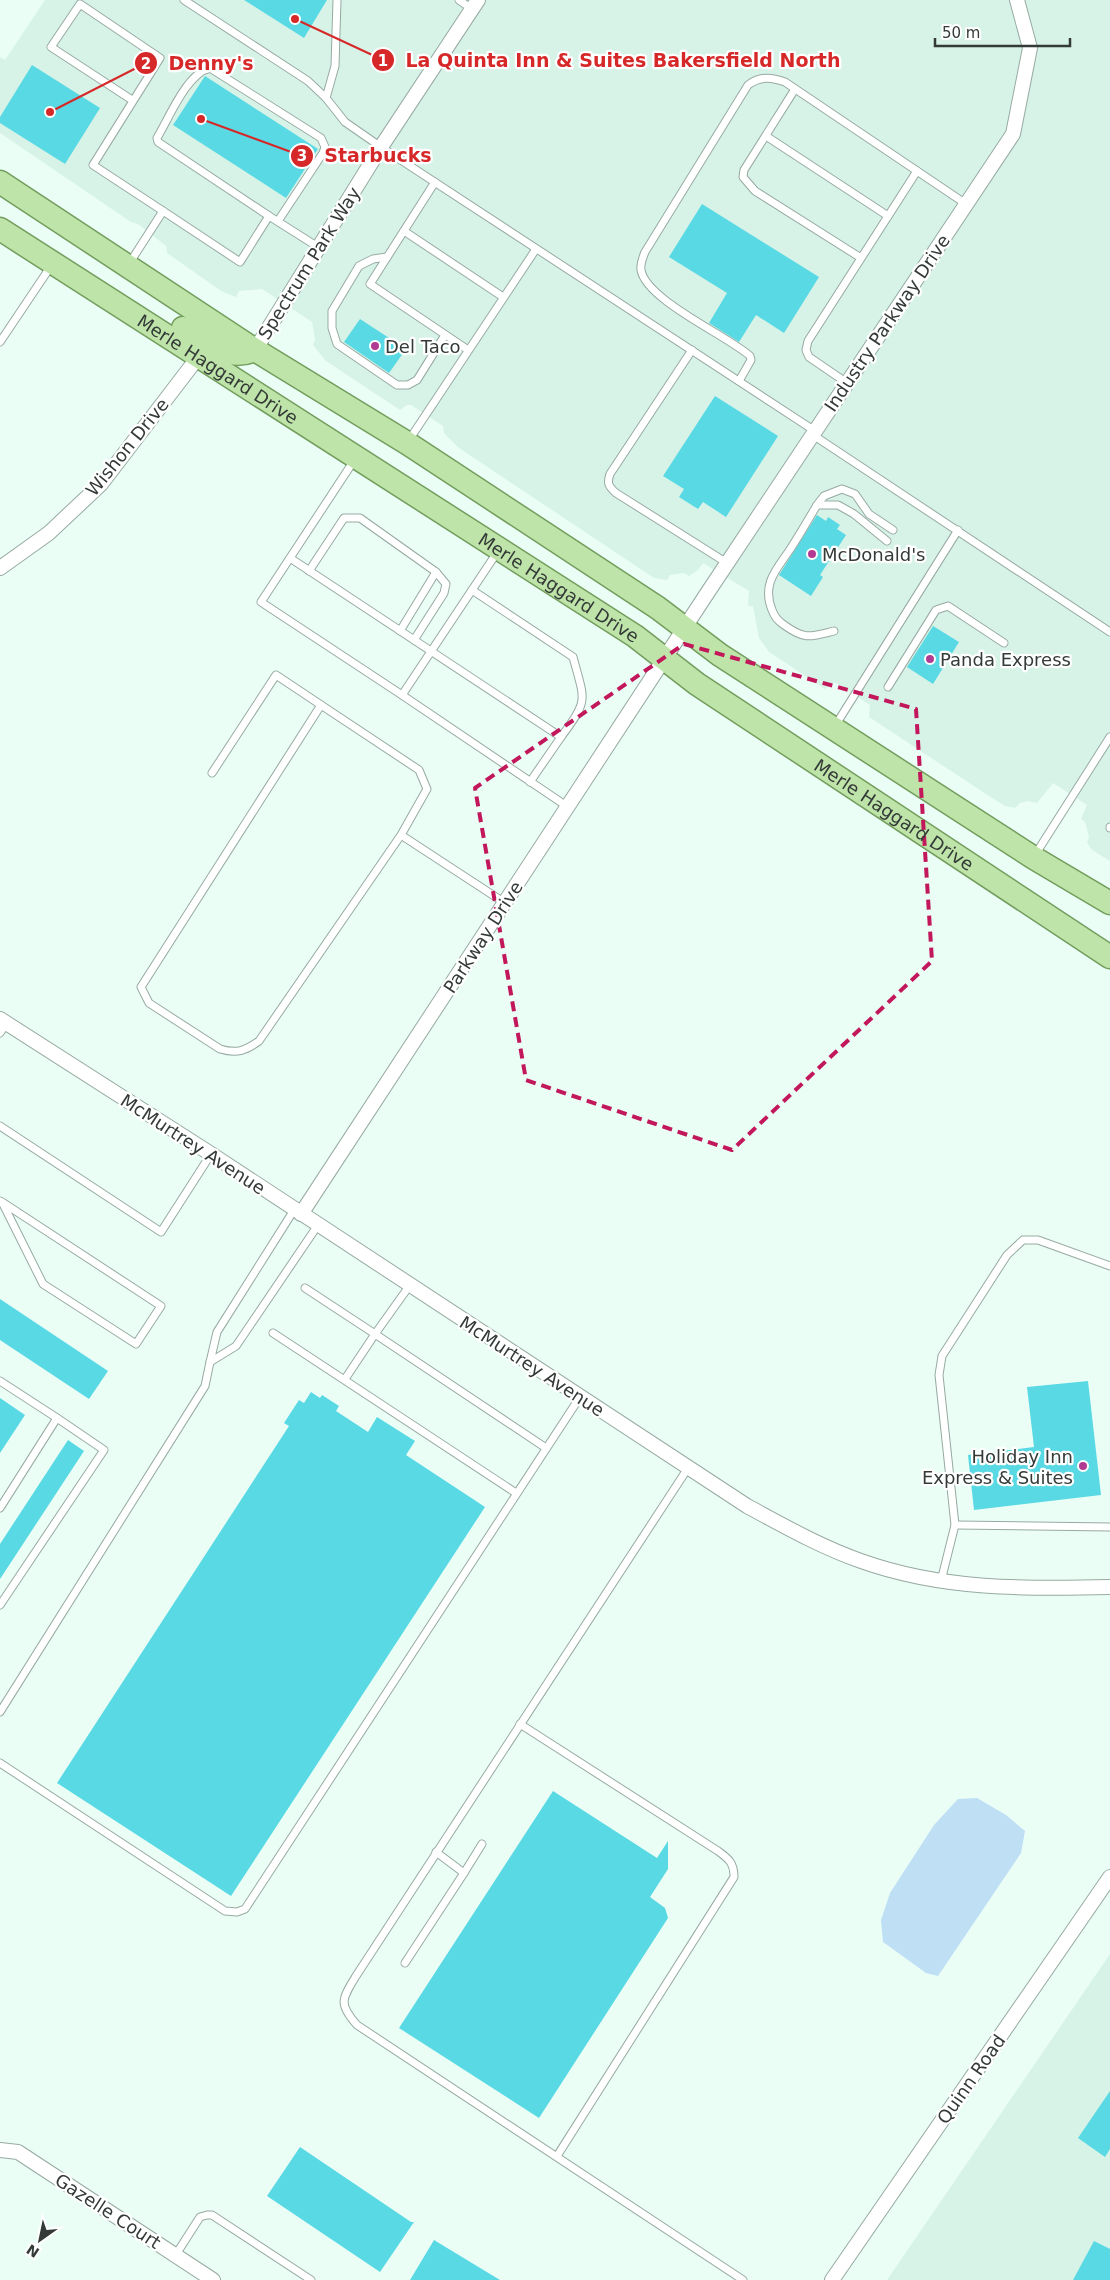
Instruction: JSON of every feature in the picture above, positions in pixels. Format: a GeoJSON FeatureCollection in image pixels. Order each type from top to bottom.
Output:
{"type":"FeatureCollection","features":[{"type":"Feature","properties":{"kind":"main road","name":"Merle Haggard Drive"},"geometry":{"type":"LineString","coordinates":[[0,182],[255,350],[407,443],[685,627],[720,654],[833,728],[1034,858],[1110,903]]}},
{"type":"Feature","properties":{"kind":"main road","name":"Merle Haggard Drive"},"geometry":{"type":"LineString","coordinates":[[0,229],[635,636],[697,684],[1110,958]]}},
{"type":"Feature","properties":{"kind":"main road"},"geometry":{"type":"LineString","coordinates":[[57,266],[132,297],[226,352],[246,354],[255,350]]}},
{"type":"Feature","properties":{"kind":"street","name":"Industry Parkway Drive"},"geometry":{"type":"LineString","coordinates":[[664,659],[1013,134],[1030,48],[1017,0]]}},
{"type":"Feature","properties":{"kind":"street","name":"Spectrum Park Way"},"geometry":{"type":"LineString","coordinates":[[255,350],[381,147],[475,4]]}},
{"type":"Feature","properties":{"kind":"street","name":"Wishon Drive"},"geometry":{"type":"LineString","coordinates":[[0,568],[49,533],[101,484],[199,356]]}},
{"type":"Feature","properties":{"kind":"street","name":"Parkway Drive"},"geometry":{"type":"LineString","coordinates":[[298,1212],[568,807],[664,659]]}},
{"type":"Feature","properties":{"kind":"street","name":"McMurtrey Avenue"},"geometry":{"type":"LineString","coordinates":[[2,1025],[211,1154],[747,1506],[805,1537],[860,1561],[908,1574],[970,1586],[1037,1589],[1110,1587]]}},
{"type":"Feature","properties":{"kind":"street","name":"Quinn Road"},"geometry":{"type":"LineString","coordinates":[[832,2280],[1110,1877]]}},
{"type":"Feature","properties":{"kind":"street","name":"Gazelle Court"},"geometry":{"type":"LineString","coordinates":[[0,2150],[18,2152],[176,2256],[205,2278]]}},
{"type":"Feature","properties":{"kind":"lane"},"geometry":{"type":"LineString","coordinates":[[184,0],[308,82],[326,98],[345,122],[381,147],[739,381],[1110,632]]}},
{"type":"Feature","properties":{"kind":"lane"},"geometry":{"type":"LineString","coordinates":[[326,98],[334,66],[338,0]]}},
{"type":"Feature","properties":{"kind":"lane"},"geometry":{"type":"LineString","coordinates":[[459,0],[475,4]]}},
{"type":"Feature","properties":{"kind":"lane"},"geometry":{"type":"LineString","coordinates":[[132,100],[51,47],[80,4],[160,58],[93,165],[240,262],[269,216]]}},
{"type":"Feature","properties":{"kind":"lane"},"geometry":{"type":"LineString","coordinates":[[278,221],[322,153],[324,146],[321,138],[210,68],[201,70],[190,82],[157,138],[158,142],[168,150],[318,247]]}},
{"type":"Feature","properties":{"kind":"lane"},"geometry":{"type":"LineString","coordinates":[[739,381],[751,360],[750,356],[693,321],[666,300],[643,276],[641,269],[642,259],[748,85],[754,80],[765,77],[777,79],[795,89],[966,204]]}},
{"type":"Feature","properties":{"kind":"lane"},"geometry":{"type":"LineString","coordinates":[[795,89],[744,170],[743,177],[748,184],[861,258]]}},
{"type":"Feature","properties":{"kind":"lane"},"geometry":{"type":"LineString","coordinates":[[766,136],[888,216]]}},
{"type":"Feature","properties":{"kind":"lane"},"geometry":{"type":"LineString","coordinates":[[847,382],[809,357],[806,350],[808,340],[917,171]]}},
{"type":"Feature","properties":{"kind":"lane"},"geometry":{"type":"LineString","coordinates":[[435,182],[370,284],[468,350]]}},
{"type":"Feature","properties":{"kind":"lane"},"geometry":{"type":"LineString","coordinates":[[128,266],[163,211]]}},
{"type":"Feature","properties":{"kind":"lane"},"geometry":{"type":"LineString","coordinates":[[404,230],[503,297]]}},
{"type":"Feature","properties":{"kind":"lane"},"geometry":{"type":"LineString","coordinates":[[407,443],[536,249]]}},
{"type":"Feature","properties":{"kind":"lane"},"geometry":{"type":"LineString","coordinates":[[387,257],[374,259],[360,266],[332,311],[332,328],[337,344],[397,385],[408,385],[416,380],[445,335]]}},
{"type":"Feature","properties":{"kind":"lane"},"geometry":{"type":"LineString","coordinates":[[0,342],[57,266]]}},
{"type":"Feature","properties":{"kind":"lane"},"geometry":{"type":"LineString","coordinates":[[692,350],[610,474],[607,482],[609,487],[616,493],[727,563]]}},
{"type":"Feature","properties":{"kind":"lane"},"geometry":{"type":"LineString","coordinates":[[357,457],[261,602],[568,807]]}},
{"type":"Feature","properties":{"kind":"lane"},"geometry":{"type":"LineString","coordinates":[[834,631],[812,636],[798,636],[777,620],[769,603],[767,589],[773,572],[824,496],[842,489],[855,494],[869,514],[893,530]]}},
{"type":"Feature","properties":{"kind":"lane"},"geometry":{"type":"LineString","coordinates":[[817,505],[838,505],[854,514],[886,540]]}},
{"type":"Feature","properties":{"kind":"lane"},"geometry":{"type":"LineString","coordinates":[[310,571],[344,518],[360,518],[436,572],[446,584],[444,593],[414,640]]}},
{"type":"Feature","properties":{"kind":"lane"},"geometry":{"type":"LineString","coordinates":[[833,728],[958,530]]}},
{"type":"Feature","properties":{"kind":"lane"},"geometry":{"type":"LineString","coordinates":[[402,695],[499,549]]}},
{"type":"Feature","properties":{"kind":"lane"},"geometry":{"type":"LineString","coordinates":[[290,558],[561,737]]}},
{"type":"Feature","properties":{"kind":"lane"},"geometry":{"type":"LineString","coordinates":[[400,631],[436,572]]}},
{"type":"Feature","properties":{"kind":"lane"},"geometry":{"type":"LineString","coordinates":[[472,590],[573,658],[584,701],[580,711],[530,782]]}},
{"type":"Feature","properties":{"kind":"lane"},"geometry":{"type":"LineString","coordinates":[[888,687],[936,610],[948,606],[1004,642]]}},
{"type":"Feature","properties":{"kind":"lane"},"geometry":{"type":"LineString","coordinates":[[212,773],[276,675],[419,770],[427,789],[401,835],[259,1041],[246,1051],[233,1053],[220,1049],[149,1003],[141,987],[321,705]]}},
{"type":"Feature","properties":{"kind":"lane"},"geometry":{"type":"LineString","coordinates":[[1034,858],[1110,737]]}},
{"type":"Feature","properties":{"kind":"lane"},"geometry":{"type":"LineString","coordinates":[[401,835],[505,902]]}},
{"type":"Feature","properties":{"kind":"lane"},"geometry":{"type":"LineString","coordinates":[[0,1126],[161,1232],[211,1154]]}},
{"type":"Feature","properties":{"kind":"lane"},"geometry":{"type":"LineString","coordinates":[[1,1201],[160,1306],[136,1344],[43,1284],[1,1201]]}},
{"type":"Feature","properties":{"kind":"lane"},"geometry":{"type":"LineString","coordinates":[[0,1712],[205,1386],[216,1332],[298,1212]]}},
{"type":"Feature","properties":{"kind":"lane"},"geometry":{"type":"LineString","coordinates":[[210,1362],[236,1346],[318,1225]]}},
{"type":"Feature","properties":{"kind":"lane"},"geometry":{"type":"LineString","coordinates":[[941,1581],[955,1525],[939,1375],[942,1356],[1007,1255],[1023,1240],[1038,1240],[1110,1266]]}},
{"type":"Feature","properties":{"kind":"lane"},"geometry":{"type":"LineString","coordinates":[[345,1379],[410,1285]]}},
{"type":"Feature","properties":{"kind":"lane"},"geometry":{"type":"LineString","coordinates":[[305,1288],[546,1448]]}},
{"type":"Feature","properties":{"kind":"lane"},"geometry":{"type":"LineString","coordinates":[[273,1333],[516,1493]]}},
{"type":"Feature","properties":{"kind":"lane"},"geometry":{"type":"LineString","coordinates":[[0,1382],[104,1450],[0,1605]]}},
{"type":"Feature","properties":{"kind":"lane"},"geometry":{"type":"LineString","coordinates":[[0,1764],[225,1911],[237,1912],[245,1909],[580,1397]]}},
{"type":"Feature","properties":{"kind":"lane"},"geometry":{"type":"LineString","coordinates":[[0,1508],[57,1418]]}},
{"type":"Feature","properties":{"kind":"lane"},"geometry":{"type":"LineString","coordinates":[[688,1468],[436,1852],[344,1997],[344,2011],[357,2025],[743,2280]]}},
{"type":"Feature","properties":{"kind":"lane"},"geometry":{"type":"LineString","coordinates":[[955,1525],[1110,1527]]}},
{"type":"Feature","properties":{"kind":"lane"},"geometry":{"type":"LineString","coordinates":[[520,1724],[730,1859],[734,1868],[734,1877],[557,2156]]}},
{"type":"Feature","properties":{"kind":"lane"},"geometry":{"type":"LineString","coordinates":[[405,1963],[482,1844]]}},
{"type":"Feature","properties":{"kind":"lane"},"geometry":{"type":"LineString","coordinates":[[436,1852],[464,1872]]}},
{"type":"Feature","properties":{"kind":"lane"},"geometry":{"type":"LineString","coordinates":[[176,2256],[200,2217],[212,2215],[311,2280]]}},
{"type":"Feature","properties":{"kind":"highlighted area"},"geometry":{"type":"Polygon","coordinates":[[[684,644],[916,709],[932,961],[732,1150],[526,1080],[475,788],[684,644]]]}},
{"type":"Feature","properties":{"kind":"shaded area"},"geometry":{"type":"Polygon","coordinates":[[[45,0],[1110,0],[1110,861],[1092,850],[1087,843],[1089,837],[1085,822],[1081,819],[1087,805],[1053,783],[1037,803],[1028,801],[1020,803],[1015,808],[1005,806],[869,717],[870,705],[841,686],[834,682],[825,689],[769,652],[759,638],[753,606],[748,606],[749,591],[703,563],[698,570],[689,576],[684,573],[670,575],[667,580],[654,578],[459,448],[444,433],[443,426],[411,405],[407,405],[400,410],[326,361],[313,345],[315,340],[312,322],[262,289],[239,291],[236,297],[221,291],[167,253],[166,246],[138,224],[131,222],[0,133],[0,57],[5,60],[45,0]]]}},
{"type":"Feature","properties":{"kind":"shaded area"},"geometry":{"type":"Polygon","coordinates":[[[1110,1954],[1110,2280],[887,2280],[1110,1954]]]}},
{"type":"Feature","properties":{"kind":"water"},"geometry":{"type":"Polygon","coordinates":[[[977,1798],[1006,1815],[1025,1831],[1021,1853],[938,1976],[926,1973],[883,1942],[881,1920],[890,1893],[934,1825],[958,1799],[977,1798]]]}},
{"type":"Feature","properties":{"kind":"building"},"geometry":{"type":"Polygon","coordinates":[[[244,0],[327,0],[304,38],[244,0]]]}},
{"type":"Feature","properties":{"kind":"building"},"geometry":{"type":"Polygon","coordinates":[[[32,65],[100,108],[65,164],[0,123],[0,117],[32,65]]]}},
{"type":"Feature","properties":{"kind":"building"},"geometry":{"type":"Polygon","coordinates":[[[205,76],[318,149],[286,198],[173,125],[205,76]]]}},
{"type":"Feature","properties":{"kind":"building"},"geometry":{"type":"Polygon","coordinates":[[[702,204],[819,277],[784,333],[756,315],[739,342],[709,323],[727,293],[669,257],[702,204]]]}},
{"type":"Feature","properties":{"kind":"building","name":"Del Taco"},"geometry":{"type":"Polygon","coordinates":[[[360,319],[406,349],[389,373],[344,342],[360,319]]]}},
{"type":"Feature","properties":{"kind":"building"},"geometry":{"type":"Polygon","coordinates":[[[715,396],[778,436],[726,517],[703,502],[698,509],[679,497],[684,489],[663,476],[715,396]]]}},
{"type":"Feature","properties":{"kind":"building","name":"McDonald's"},"geometry":{"type":"Polygon","coordinates":[[[817,515],[826,521],[828,517],[840,525],[837,529],[846,535],[820,575],[823,577],[811,596],[779,575],[817,515]]]}},
{"type":"Feature","properties":{"kind":"building","name":"Panda Express"},"geometry":{"type":"Polygon","coordinates":[[[933,626],[959,642],[933,684],[907,667],[933,626]]]}},
{"type":"Feature","properties":{"kind":"building"},"geometry":{"type":"Polygon","coordinates":[[[0,1299],[108,1371],[89,1399],[0,1340],[0,1299]]]}},
{"type":"Feature","properties":{"kind":"building"},"geometry":{"type":"Polygon","coordinates":[[[1088,1381],[1101,1495],[974,1510],[968,1455],[1034,1447],[1027,1387],[1088,1381]]]}},
{"type":"Feature","properties":{"kind":"building"},"geometry":{"type":"Polygon","coordinates":[[[311,1392],[320,1398],[322,1395],[339,1406],[336,1411],[368,1432],[377,1417],[415,1441],[406,1455],[485,1507],[231,1896],[57,1783],[289,1426],[284,1423],[299,1400],[304,1403],[311,1392]]]}},
{"type":"Feature","properties":{"kind":"building"},"geometry":{"type":"Polygon","coordinates":[[[0,1398],[25,1415],[0,1453],[0,1398]]]}},
{"type":"Feature","properties":{"kind":"building"},"geometry":{"type":"Polygon","coordinates":[[[68,1440],[84,1451],[0,1579],[0,1544],[68,1440]]]}},
{"type":"Feature","properties":{"kind":"building"},"geometry":{"type":"Polygon","coordinates":[[[553,1791],[657,1858],[668,1841],[668,1869],[650,1897],[665,1908],[668,1918],[539,2118],[399,2028],[553,1791]]]}},
{"type":"Feature","properties":{"kind":"building"},"geometry":{"type":"Polygon","coordinates":[[[1110,2091],[1110,2149],[1105,2157],[1078,2138],[1110,2091]]]}},
{"type":"Feature","properties":{"kind":"building"},"geometry":{"type":"Polygon","coordinates":[[[300,2147],[411,2222],[414,2222],[380,2272],[267,2196],[300,2147]]]}},
{"type":"Feature","properties":{"kind":"building"},"geometry":{"type":"Polygon","coordinates":[[[434,2240],[500,2280],[410,2280],[434,2240]]]}},
{"type":"Feature","properties":{"kind":"building"},"geometry":{"type":"Polygon","coordinates":[[[1094,2241],[1110,2249],[1110,2280],[1073,2280],[1094,2241]]]}},
{"type":"Feature","properties":{"kind":"place","name":"La Quinta Inn & Suites Bakersfield North"},"geometry":{"type":"Point","coordinates":[295,19]}},
{"type":"Feature","properties":{"kind":"place","name":"Denny's"},"geometry":{"type":"Point","coordinates":[50,112]}},
{"type":"Feature","properties":{"kind":"place","name":"Starbucks"},"geometry":{"type":"Point","coordinates":[201,119]}},
{"type":"Feature","properties":{"kind":"place","name":"Del Taco"},"geometry":{"type":"Point","coordinates":[375,346]}},
{"type":"Feature","properties":{"kind":"place","name":"McDonald's"},"geometry":{"type":"Point","coordinates":[812,554]}},
{"type":"Feature","properties":{"kind":"place","name":"Panda Express"},"geometry":{"type":"Point","coordinates":[930,659]}},
{"type":"Feature","properties":{"kind":"place","name":"Holiday Inn Express & Suites"},"geometry":{"type":"Point","coordinates":[1083,1466]}}]}
